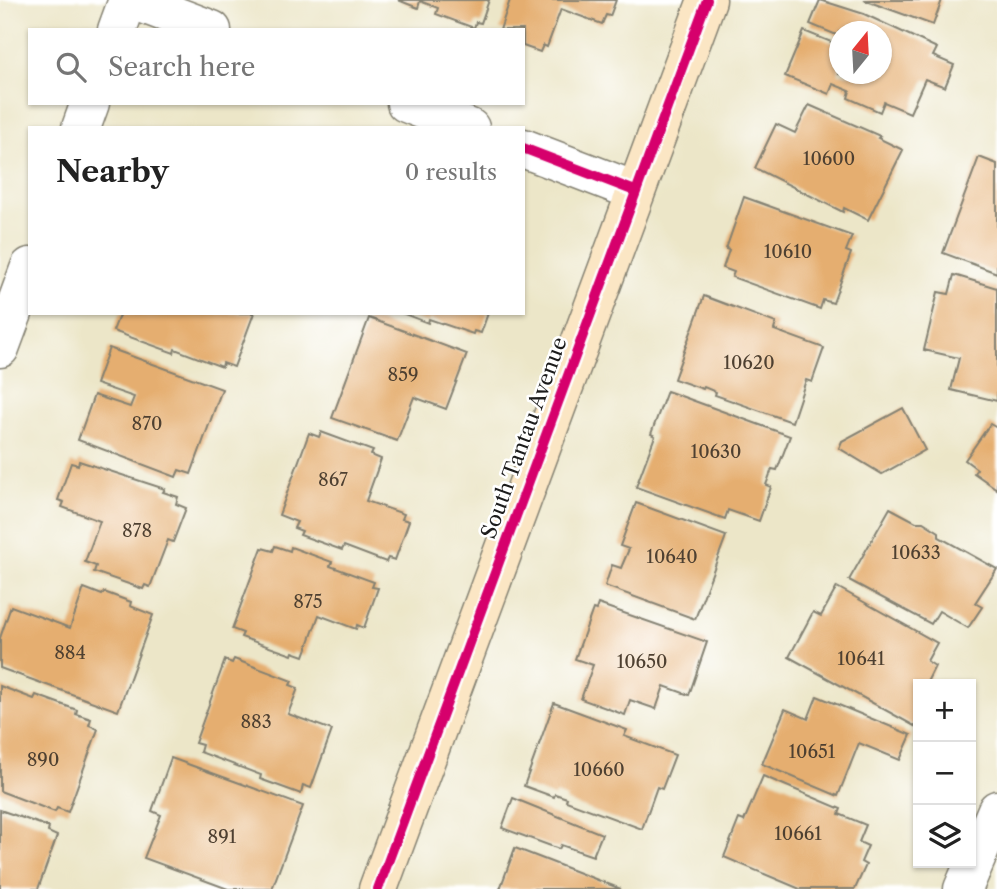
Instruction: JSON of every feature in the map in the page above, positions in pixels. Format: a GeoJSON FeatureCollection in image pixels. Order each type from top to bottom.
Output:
{"type":"FeatureCollection","features":[{"type":"Feature","properties":{"kind":"street"},"geometry":{"type":"LineString","coordinates":[[118,28],[131,0],[207,28]]}},
{"type":"Feature","properties":{"kind":"street","name":"South Tantau Avenue"},"geometry":{"type":"LineString","coordinates":[[378,889],[707,0]]}},
{"type":"Feature","properties":{"kind":"street"},"geometry":{"type":"LineString","coordinates":[[82,126],[89,105]]}},
{"type":"Feature","properties":{"kind":"street"},"geometry":{"type":"LineString","coordinates":[[410,105],[465,126]]}},
{"type":"Feature","properties":{"kind":"street"},"geometry":{"type":"LineString","coordinates":[[525,149],[635,191]]}},
{"type":"Feature","properties":{"kind":"street"},"geometry":{"type":"LineString","coordinates":[[0,348],[28,272]]}},
{"type":"Feature","properties":{"kind":"street"},"geometry":{"type":"LineString","coordinates":[[963,889],[997,810]]}},
{"type":"Feature","properties":{"kind":"building"},"geometry":{"type":"Polygon","coordinates":[[[398,0],[489,0],[481,23],[476,22],[474,28],[436,14],[438,8],[420,1],[418,8],[398,0]]]}},
{"type":"Feature","properties":{"kind":"building"},"geometry":{"type":"Polygon","coordinates":[[[510,0],[616,0],[610,16],[606,15],[602,24],[561,9],[547,47],[543,45],[540,52],[525,47],[525,28],[501,28],[510,0]]]}},
{"type":"Feature","properties":{"kind":"building"},"geometry":{"type":"Polygon","coordinates":[[[820,0],[879,21],[829,21],[829,32],[810,24],[820,0]]]}},
{"type":"Feature","properties":{"kind":"building"},"geometry":{"type":"Polygon","coordinates":[[[864,0],[942,0],[933,25],[864,0]]]}},
{"type":"Feature","properties":{"kind":"building"},"geometry":{"type":"Polygon","coordinates":[[[892,27],[937,48],[933,56],[954,65],[945,87],[925,79],[910,113],[884,102],[880,112],[848,98],[850,91],[833,84],[892,84],[892,27]]]}},
{"type":"Feature","properties":{"kind":"building"},"geometry":{"type":"Polygon","coordinates":[[[804,31],[829,41],[829,84],[833,84],[829,94],[785,76],[804,31]]]}},
{"type":"Feature","properties":{"kind":"building"},"geometry":{"type":"Polygon","coordinates":[[[809,105],[880,136],[878,138],[903,150],[868,220],[844,208],[843,212],[755,168],[776,124],[795,133],[809,105]]]}},
{"type":"Feature","properties":{"kind":"building"},"geometry":{"type":"Polygon","coordinates":[[[979,157],[997,164],[997,273],[943,253],[979,157]]]}},
{"type":"Feature","properties":{"kind":"building"},"geometry":{"type":"Polygon","coordinates":[[[744,197],[852,236],[846,251],[851,253],[833,303],[823,300],[820,309],[732,277],[734,272],[723,268],[729,250],[726,249],[744,197]]]}},
{"type":"Feature","properties":{"kind":"building"},"geometry":{"type":"Polygon","coordinates":[[[954,275],[997,288],[997,401],[951,390],[959,358],[924,350],[938,292],[949,294],[954,275]]]}},
{"type":"Feature","properties":{"kind":"building"},"geometry":{"type":"Polygon","coordinates":[[[704,296],[776,323],[774,330],[824,348],[812,382],[806,380],[792,422],[715,395],[716,392],[704,387],[703,389],[674,379],[704,296]]]}},
{"type":"Feature","properties":{"kind":"building"},"geometry":{"type":"Polygon","coordinates":[[[119,315],[253,315],[234,367],[223,363],[222,367],[175,349],[174,353],[113,331],[119,315]]]}},
{"type":"Feature","properties":{"kind":"building"},"geometry":{"type":"Polygon","coordinates":[[[407,315],[487,315],[481,333],[474,331],[473,334],[429,319],[428,323],[407,315]]]}},
{"type":"Feature","properties":{"kind":"building"},"geometry":{"type":"Polygon","coordinates":[[[369,318],[467,354],[446,409],[414,397],[397,441],[332,418],[369,318]]]}},
{"type":"Feature","properties":{"kind":"building"},"geometry":{"type":"Polygon","coordinates":[[[109,348],[222,389],[191,474],[179,470],[176,477],[78,440],[94,395],[130,407],[134,397],[96,384],[109,348]]]}},
{"type":"Feature","properties":{"kind":"building"},"geometry":{"type":"Polygon","coordinates":[[[667,391],[790,436],[777,470],[772,469],[766,485],[771,487],[759,521],[728,510],[725,519],[636,487],[655,436],[651,434],[667,391]]]}},
{"type":"Feature","properties":{"kind":"building"},"geometry":{"type":"Polygon","coordinates":[[[903,408],[925,450],[882,474],[839,448],[842,441],[903,408]]]}},
{"type":"Feature","properties":{"kind":"building"},"geometry":{"type":"Polygon","coordinates":[[[990,424],[997,428],[997,489],[974,473],[977,469],[965,460],[990,424]]]}},
{"type":"Feature","properties":{"kind":"building"},"geometry":{"type":"Polygon","coordinates":[[[321,432],[373,451],[371,455],[381,459],[366,501],[404,514],[402,519],[409,521],[395,560],[388,558],[386,562],[344,546],[342,550],[300,535],[302,531],[294,528],[297,522],[279,515],[309,433],[319,437],[321,432]]]}},
{"type":"Feature","properties":{"kind":"building"},"geometry":{"type":"Polygon","coordinates":[[[79,461],[165,489],[163,492],[178,497],[176,504],[186,508],[173,542],[168,540],[150,587],[145,585],[143,589],[94,572],[96,566],[85,562],[100,521],[62,507],[64,502],[58,500],[71,463],[78,465],[79,461]]]}},
{"type":"Feature","properties":{"kind":"building"},"geometry":{"type":"Polygon","coordinates":[[[636,503],[726,536],[695,619],[605,586],[612,565],[621,568],[629,549],[620,546],[636,503]]]}},
{"type":"Feature","properties":{"kind":"building"},"geometry":{"type":"Polygon","coordinates":[[[890,508],[916,522],[923,522],[939,532],[939,537],[997,569],[975,603],[982,607],[968,628],[939,611],[931,624],[849,580],[890,508]]]}},
{"type":"Feature","properties":{"kind":"building"},"geometry":{"type":"Polygon","coordinates":[[[275,546],[290,551],[291,547],[332,562],[330,566],[374,582],[372,587],[378,588],[364,628],[357,625],[356,629],[319,615],[304,656],[293,652],[292,655],[241,637],[243,633],[232,629],[262,548],[273,551],[275,546]]]}},
{"type":"Feature","properties":{"kind":"building"},"geometry":{"type":"Polygon","coordinates":[[[837,587],[937,643],[927,661],[935,666],[928,679],[913,679],[913,725],[789,657],[813,612],[821,616],[837,587]]]}},
{"type":"Feature","properties":{"kind":"building"},"geometry":{"type":"Polygon","coordinates":[[[84,588],[131,602],[130,606],[153,615],[118,711],[0,668],[0,638],[11,606],[70,628],[84,588]]]}},
{"type":"Feature","properties":{"kind":"building"},"geometry":{"type":"Polygon","coordinates":[[[598,604],[707,642],[689,695],[664,686],[656,709],[630,700],[625,715],[581,699],[593,665],[575,659],[593,609],[596,610],[598,604]]]}},
{"type":"Feature","properties":{"kind":"building"},"geometry":{"type":"Polygon","coordinates":[[[234,659],[292,681],[290,685],[298,688],[288,714],[332,730],[311,788],[303,785],[301,794],[260,779],[261,775],[200,752],[202,745],[195,743],[225,660],[232,663],[234,659]]]}},
{"type":"Feature","properties":{"kind":"building"},"geometry":{"type":"Polygon","coordinates":[[[0,686],[34,699],[36,695],[77,710],[76,714],[91,719],[89,725],[98,729],[68,812],[57,808],[55,812],[0,791],[0,686]]]}},
{"type":"Feature","properties":{"kind":"building"},"geometry":{"type":"Polygon","coordinates":[[[817,696],[911,735],[900,760],[859,743],[838,796],[762,764],[785,709],[808,719],[817,696]]]}},
{"type":"Feature","properties":{"kind":"building"},"geometry":{"type":"Polygon","coordinates":[[[554,703],[627,730],[624,736],[675,755],[662,789],[657,787],[642,829],[566,801],[567,798],[555,794],[554,797],[524,786],[554,703]]]}},
{"type":"Feature","properties":{"kind":"building"},"geometry":{"type":"Polygon","coordinates":[[[171,758],[303,806],[272,889],[228,889],[144,858],[161,815],[152,811],[171,758]]]}},
{"type":"Feature","properties":{"kind":"building"},"geometry":{"type":"Polygon","coordinates":[[[763,776],[841,809],[839,814],[866,825],[859,842],[868,846],[861,862],[866,865],[855,889],[800,889],[724,857],[739,819],[744,821],[763,776]]]}},
{"type":"Feature","properties":{"kind":"building"},"geometry":{"type":"Polygon","coordinates":[[[513,798],[602,834],[593,856],[561,845],[559,849],[502,828],[513,798]]]}},
{"type":"Feature","properties":{"kind":"building"},"geometry":{"type":"Polygon","coordinates":[[[0,810],[49,827],[48,832],[57,836],[38,889],[0,889],[0,810]]]}},
{"type":"Feature","properties":{"kind":"building"},"geometry":{"type":"Polygon","coordinates":[[[515,848],[621,889],[500,889],[515,848]]]}},
{"type":"Feature","properties":{"kind":"cycle path"},"geometry":{"type":"LineString","coordinates":[[378,889],[707,0]]}},
{"type":"Feature","properties":{"kind":"cycle path"},"geometry":{"type":"LineString","coordinates":[[525,149],[635,191]]}}]}
